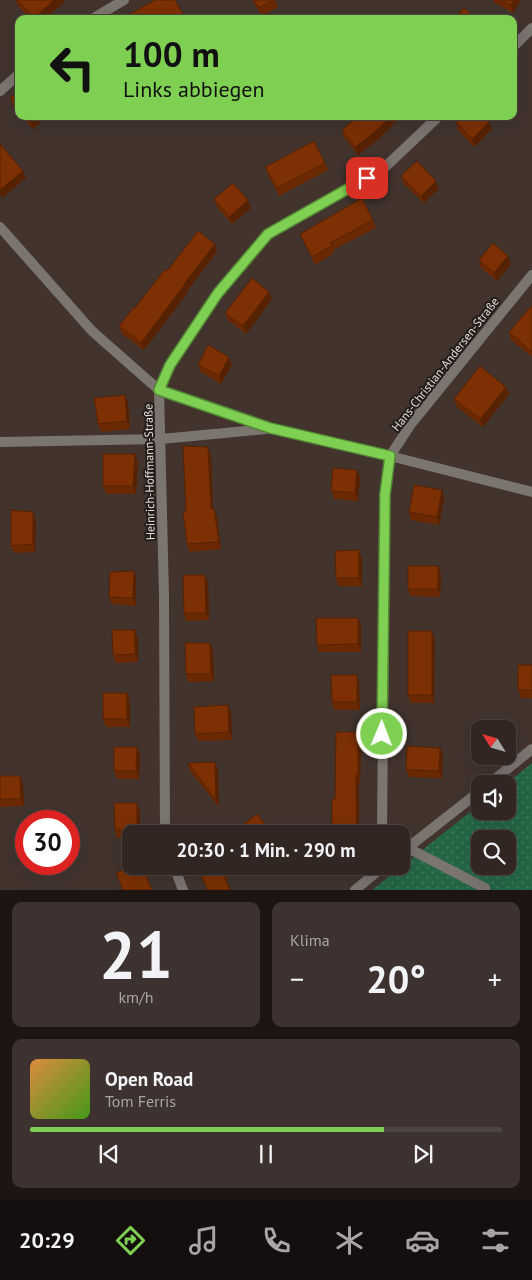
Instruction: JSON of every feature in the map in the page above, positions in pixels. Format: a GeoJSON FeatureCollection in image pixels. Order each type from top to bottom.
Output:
{"type":"FeatureCollection","features":[{"type":"Feature","properties":{"kind":"street"},"geometry":{"type":"LineString","coordinates":[[99,15],[124,0]]}},
{"type":"Feature","properties":{"kind":"street"},"geometry":{"type":"LineString","coordinates":[[517,43],[532,28]]}},
{"type":"Feature","properties":{"kind":"street"},"geometry":{"type":"LineString","coordinates":[[0,90],[15,77]]}},
{"type":"Feature","properties":{"kind":"street","name":"Heinrich-Hoffmann-Straße"},"geometry":{"type":"LineString","coordinates":[[165,825],[164,596],[159,390],[170,365],[218,293],[268,234],[384,169],[435,120]]}},
{"type":"Feature","properties":{"kind":"street"},"geometry":{"type":"LineString","coordinates":[[0,227],[92,331],[159,390],[270,428],[532,492]]}},
{"type":"Feature","properties":{"kind":"street","name":"Hans-Christian-Andersen-Straße"},"geometry":{"type":"LineString","coordinates":[[382,825],[385,494],[390,456],[411,424],[532,275]]}},
{"type":"Feature","properties":{"kind":"street"},"geometry":{"type":"LineString","coordinates":[[0,442],[160,439],[270,428]]}},
{"type":"Feature","properties":{"kind":"street"},"geometry":{"type":"LineString","coordinates":[[499,775],[532,749]]}},
{"type":"Feature","properties":{"kind":"street"},"geometry":{"type":"LineString","coordinates":[[410,845],[471,797]]}},
{"type":"Feature","properties":{"kind":"street"},"geometry":{"type":"LineString","coordinates":[[410,853],[485,888]]}},
{"type":"Feature","properties":{"kind":"street"},"geometry":{"type":"LineString","coordinates":[[177,875],[183,890]]}},
{"type":"Feature","properties":{"kind":"street"},"geometry":{"type":"LineString","coordinates":[[355,890],[373,875]]}},
{"type":"Feature","properties":{"kind":"green space"},"geometry":{"type":"Polygon","coordinates":[[[532,763],[532,890],[372,890],[391,875],[410,875],[410,860],[471,811],[471,820],[516,820],[516,776],[532,763]]]}},
{"type":"Feature","properties":{"kind":"building"},"geometry":{"type":"Polygon","coordinates":[[[17,0],[54,0],[37,15],[31,15],[17,0]]]}},
{"type":"Feature","properties":{"kind":"building"},"geometry":{"type":"Polygon","coordinates":[[[155,0],[175,0],[183,15],[128,15],[155,0]]]}},
{"type":"Feature","properties":{"kind":"building"},"geometry":{"type":"Polygon","coordinates":[[[254,0],[273,0],[259,8],[254,0]]]}},
{"type":"Feature","properties":{"kind":"building"},"geometry":{"type":"Polygon","coordinates":[[[502,0],[514,0],[511,5],[502,0]]]}},
{"type":"Feature","properties":{"kind":"building"},"geometry":{"type":"Polygon","coordinates":[[[464,8],[471,15],[458,15],[464,8]]]}},
{"type":"Feature","properties":{"kind":"building"},"geometry":{"type":"Polygon","coordinates":[[[15,94],[15,104],[10,98],[15,94]]]}},
{"type":"Feature","properties":{"kind":"building"},"geometry":{"type":"Polygon","coordinates":[[[353,120],[387,120],[355,147],[342,130],[353,120]]]}},
{"type":"Feature","properties":{"kind":"building"},"geometry":{"type":"Polygon","coordinates":[[[458,120],[487,120],[489,122],[472,139],[456,122],[458,120]]]}},
{"type":"Feature","properties":{"kind":"building"},"geometry":{"type":"Polygon","coordinates":[[[314,141],[325,163],[277,188],[265,167],[314,141]]]}},
{"type":"Feature","properties":{"kind":"building"},"geometry":{"type":"Polygon","coordinates":[[[0,144],[23,171],[0,190],[0,144]]]}},
{"type":"Feature","properties":{"kind":"building"},"geometry":{"type":"Polygon","coordinates":[[[417,161],[436,181],[421,196],[401,176],[417,161]]]}},
{"type":"Feature","properties":{"kind":"building"},"geometry":{"type":"Polygon","coordinates":[[[233,183],[248,200],[229,217],[214,199],[233,183]]]}},
{"type":"Feature","properties":{"kind":"building"},"geometry":{"type":"Polygon","coordinates":[[[362,198],[373,220],[330,243],[332,246],[312,257],[300,234],[362,198]]]}},
{"type":"Feature","properties":{"kind":"building"},"geometry":{"type":"Polygon","coordinates":[[[198,231],[215,244],[141,343],[119,326],[165,269],[167,271],[198,231]]]}},
{"type":"Feature","properties":{"kind":"building"},"geometry":{"type":"Polygon","coordinates":[[[493,243],[508,256],[494,273],[479,260],[493,243]]]}},
{"type":"Feature","properties":{"kind":"building"},"geometry":{"type":"Polygon","coordinates":[[[252,278],[269,292],[243,326],[225,313],[252,278]]]}},
{"type":"Feature","properties":{"kind":"building"},"geometry":{"type":"Polygon","coordinates":[[[532,307],[532,352],[509,332],[532,307]]]}},
{"type":"Feature","properties":{"kind":"building"},"geometry":{"type":"Polygon","coordinates":[[[208,345],[229,357],[219,376],[198,365],[208,345]]]}},
{"type":"Feature","properties":{"kind":"building"},"geometry":{"type":"Polygon","coordinates":[[[480,366],[506,387],[480,419],[454,399],[480,366]]]}},
{"type":"Feature","properties":{"kind":"building"},"geometry":{"type":"Polygon","coordinates":[[[125,395],[127,421],[98,424],[94,398],[125,395]]]}},
{"type":"Feature","properties":{"kind":"building"},"geometry":{"type":"Polygon","coordinates":[[[183,446],[208,447],[211,509],[214,509],[219,542],[187,544],[183,511],[186,511],[183,446]]]}},
{"type":"Feature","properties":{"kind":"building"},"geometry":{"type":"Polygon","coordinates":[[[103,454],[135,454],[133,486],[103,486],[103,454]]]}},
{"type":"Feature","properties":{"kind":"building"},"geometry":{"type":"Polygon","coordinates":[[[333,468],[357,470],[355,493],[331,491],[333,468]]]}},
{"type":"Feature","properties":{"kind":"building"},"geometry":{"type":"Polygon","coordinates":[[[414,485],[442,490],[437,517],[409,512],[414,485]]]}},
{"type":"Feature","properties":{"kind":"building"},"geometry":{"type":"Polygon","coordinates":[[[11,510],[33,512],[33,544],[11,546],[11,510]]]}},
{"type":"Feature","properties":{"kind":"building"},"geometry":{"type":"Polygon","coordinates":[[[359,550],[359,578],[336,578],[335,551],[359,550]]]}},
{"type":"Feature","properties":{"kind":"building"},"geometry":{"type":"Polygon","coordinates":[[[408,566],[438,566],[438,589],[408,589],[408,566]]]}},
{"type":"Feature","properties":{"kind":"building"},"geometry":{"type":"Polygon","coordinates":[[[134,571],[133,598],[109,597],[110,572],[134,571]]]}},
{"type":"Feature","properties":{"kind":"building"},"geometry":{"type":"Polygon","coordinates":[[[183,575],[205,575],[206,613],[184,613],[183,575]]]}},
{"type":"Feature","properties":{"kind":"building"},"geometry":{"type":"Polygon","coordinates":[[[316,618],[358,618],[358,644],[317,645],[316,618]]]}},
{"type":"Feature","properties":{"kind":"building"},"geometry":{"type":"Polygon","coordinates":[[[112,630],[135,630],[135,654],[113,655],[112,630]]]}},
{"type":"Feature","properties":{"kind":"building"},"geometry":{"type":"Polygon","coordinates":[[[408,631],[432,631],[432,695],[408,695],[408,631]]]}},
{"type":"Feature","properties":{"kind":"building"},"geometry":{"type":"Polygon","coordinates":[[[185,643],[210,643],[211,674],[186,674],[185,643]]]}},
{"type":"Feature","properties":{"kind":"building"},"geometry":{"type":"Polygon","coordinates":[[[518,665],[532,665],[532,690],[518,690],[518,665]]]}},
{"type":"Feature","properties":{"kind":"building"},"geometry":{"type":"Polygon","coordinates":[[[331,675],[357,675],[357,702],[332,702],[331,675]]]}},
{"type":"Feature","properties":{"kind":"building"},"geometry":{"type":"Polygon","coordinates":[[[103,693],[127,693],[127,719],[103,719],[103,693]]]}},
{"type":"Feature","properties":{"kind":"building"},"geometry":{"type":"Polygon","coordinates":[[[228,705],[229,732],[195,734],[194,707],[228,705]]]}},
{"type":"Feature","properties":{"kind":"building"},"geometry":{"type":"Polygon","coordinates":[[[336,732],[358,732],[357,825],[332,825],[332,799],[335,799],[336,732]]]}},
{"type":"Feature","properties":{"kind":"building"},"geometry":{"type":"Polygon","coordinates":[[[407,746],[440,748],[439,771],[406,770],[407,746]]]}},
{"type":"Feature","properties":{"kind":"building"},"geometry":{"type":"Polygon","coordinates":[[[114,747],[137,747],[136,771],[114,771],[114,747]]]}},
{"type":"Feature","properties":{"kind":"building"},"geometry":{"type":"Polygon","coordinates":[[[215,762],[216,800],[188,763],[215,762]]]}},
{"type":"Feature","properties":{"kind":"building"},"geometry":{"type":"Polygon","coordinates":[[[0,776],[20,776],[21,799],[0,799],[0,776]]]}},
{"type":"Feature","properties":{"kind":"building"},"geometry":{"type":"Polygon","coordinates":[[[114,803],[137,803],[137,825],[122,825],[122,830],[115,830],[114,803]]]}},
{"type":"Feature","properties":{"kind":"building"},"geometry":{"type":"Polygon","coordinates":[[[257,814],[266,825],[243,825],[257,814]]]}},
{"type":"Feature","properties":{"kind":"building"},"geometry":{"type":"Polygon","coordinates":[[[122,871],[122,875],[146,875],[152,890],[123,890],[116,873],[122,871]]]}},
{"type":"Feature","properties":{"kind":"building"},"geometry":{"type":"Polygon","coordinates":[[[201,875],[224,875],[230,890],[208,890],[201,875]]]}},
{"type":"Feature","properties":{"kind":"route"},"geometry":{"type":"LineString","coordinates":[[367,178],[268,234],[218,293],[170,365],[159,390],[270,428],[390,456],[385,494],[382,734]]}}]}
